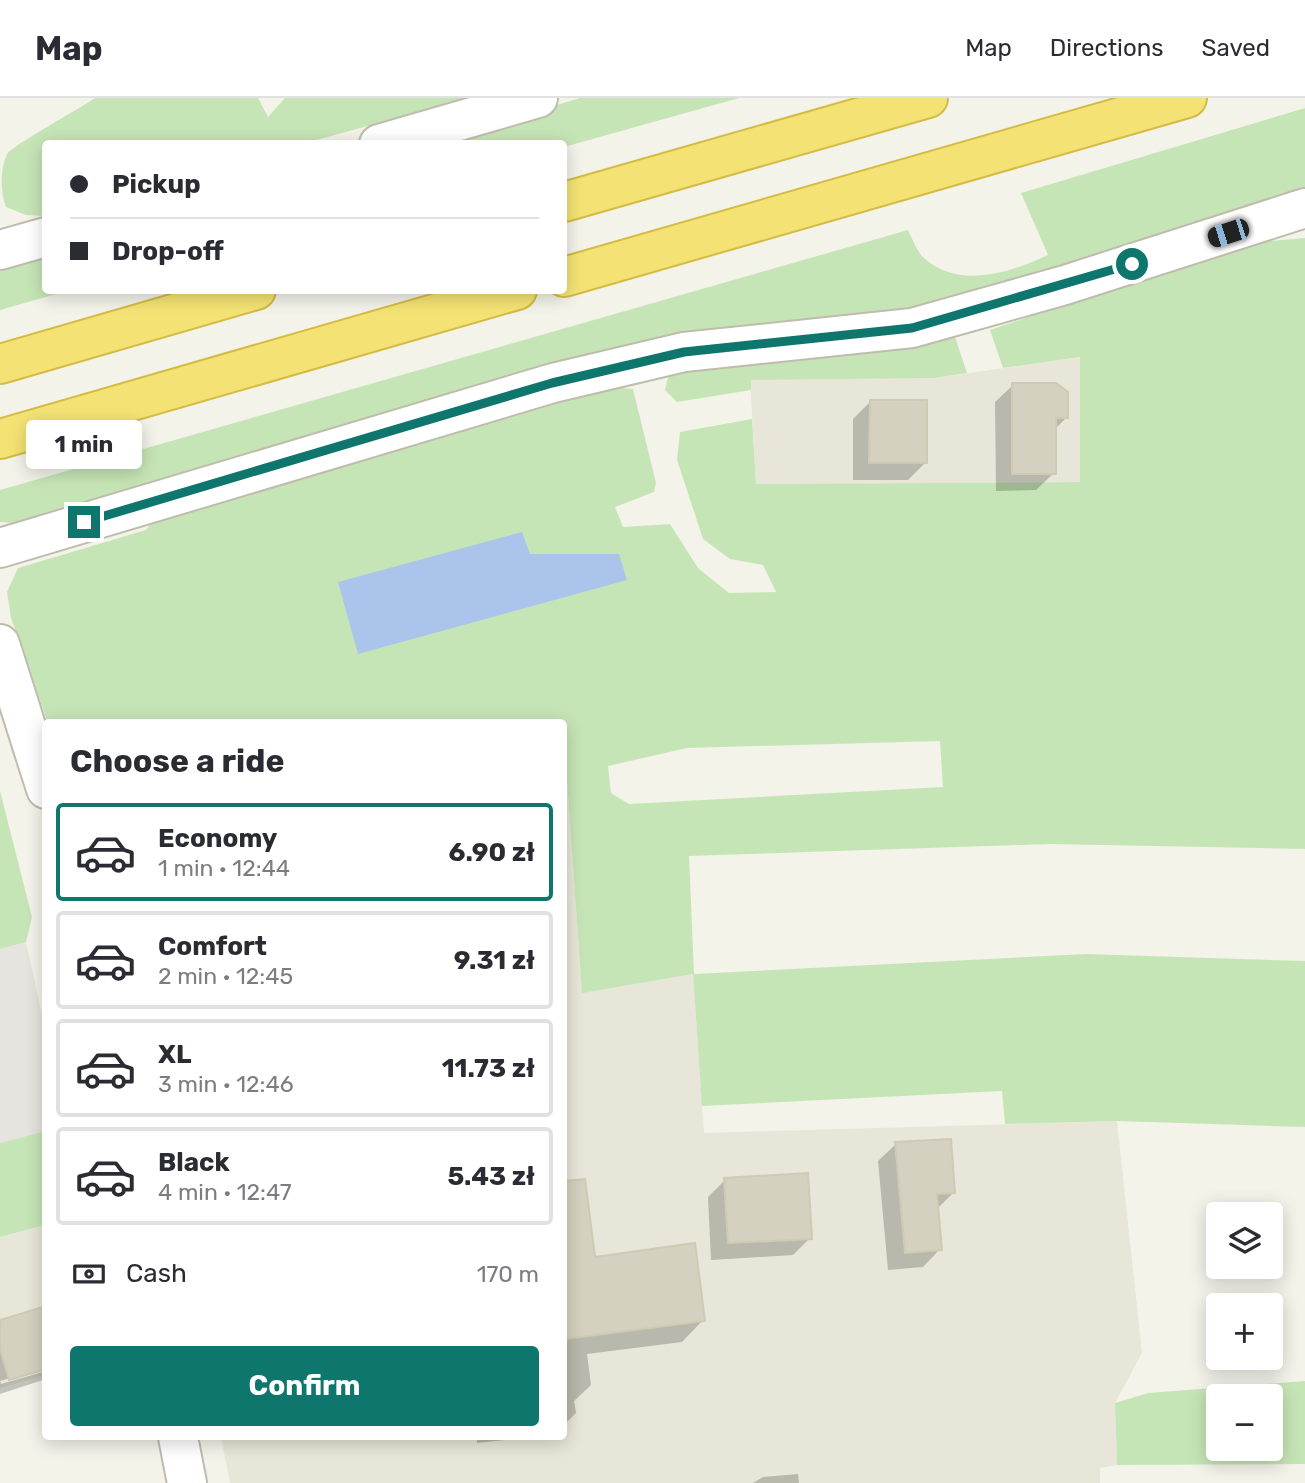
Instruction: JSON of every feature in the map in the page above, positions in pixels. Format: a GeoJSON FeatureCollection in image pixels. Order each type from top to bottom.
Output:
{"type":"FeatureCollection","features":[{"type":"Feature","properties":{"kind":"highway"},"geometry":{"type":"LineString","coordinates":[[567,276],[1186,98]]}},
{"type":"Feature","properties":{"kind":"highway"},"geometry":{"type":"LineString","coordinates":[[567,201],[913,102]]}},
{"type":"Feature","properties":{"kind":"highway"},"geometry":{"type":"LineString","coordinates":[[0,364],[242,294]]}},
{"type":"Feature","properties":{"kind":"highway"},"geometry":{"type":"LineString","coordinates":[[0,439],[503,294]]}},
{"type":"Feature","properties":{"kind":"street"},"geometry":{"type":"LineString","coordinates":[[393,140],[538,98]]}},
{"type":"Feature","properties":{"kind":"street"},"geometry":{"type":"LineString","coordinates":[[0,548],[552,383],[684,352],[912,328],[1065,285],[1305,208]]}},
{"type":"Feature","properties":{"kind":"street"},"geometry":{"type":"LineString","coordinates":[[0,250],[42,238]]}},
{"type":"Feature","properties":{"kind":"street"},"geometry":{"type":"LineString","coordinates":[[0,644],[42,776]]}},
{"type":"Feature","properties":{"kind":"street"},"geometry":{"type":"LineString","coordinates":[[179,1440],[187,1483]]}},
{"type":"Feature","properties":{"kind":"shaded area"},"geometry":{"type":"Polygon","coordinates":[[[1080,357],[1080,482],[756,484],[750,380],[934,378],[1080,357]]]}},
{"type":"Feature","properties":{"kind":"shaded area"},"geometry":{"type":"Polygon","coordinates":[[[567,779],[582,992],[693,974],[704,1133],[1117,1121],[1142,1353],[1115,1403],[1117,1465],[1100,1468],[1100,1483],[230,1483],[222,1440],[567,1440],[567,779]]]}},
{"type":"Feature","properties":{"kind":"shaded area"},"geometry":{"type":"Polygon","coordinates":[[[26,942],[42,1014],[42,1132],[0,1143],[0,949],[26,942]]]}},
{"type":"Feature","properties":{"kind":"shaded area"},"geometry":{"type":"Polygon","coordinates":[[[42,1226],[42,1376],[0,1388],[0,1237],[42,1226]]]}},
{"type":"Feature","properties":{"kind":"green space"},"geometry":{"type":"Polygon","coordinates":[[[95,98],[258,98],[268,117],[285,98],[468,98],[317,140],[42,140],[42,216],[26,215],[6,207],[3,167],[7,154],[95,98]]]}},
{"type":"Feature","properties":{"kind":"green space"},"geometry":{"type":"Polygon","coordinates":[[[580,98],[739,98],[567,146],[567,140],[441,140],[580,98]]]}},
{"type":"Feature","properties":{"kind":"green space"},"geometry":{"type":"Polygon","coordinates":[[[1305,108],[1305,190],[1181,232],[945,301],[843,319],[737,326],[655,341],[377,417],[15,523],[0,522],[0,490],[908,230],[924,258],[938,268],[969,276],[1018,267],[1048,255],[1021,193],[1305,108]]]}},
{"type":"Feature","properties":{"kind":"green space"},"geometry":{"type":"Polygon","coordinates":[[[1305,238],[1305,849],[1051,844],[689,856],[694,974],[1086,954],[1305,961],[1305,1127],[1117,1121],[1005,1124],[1002,1091],[702,1106],[693,974],[582,993],[567,780],[567,719],[47,719],[11,618],[7,592],[18,568],[146,530],[158,513],[602,386],[633,389],[656,483],[654,492],[615,507],[623,527],[670,524],[698,568],[729,593],[776,592],[763,565],[730,559],[703,539],[677,460],[680,432],[752,419],[756,484],[1080,482],[1080,357],[1003,368],[990,330],[1245,243],[1305,238]],[[940,741],[687,748],[608,766],[611,793],[629,804],[943,787],[940,741]]]}},
{"type":"Feature","properties":{"kind":"green space"},"geometry":{"type":"Polygon","coordinates":[[[42,255],[42,294],[56,294],[0,310],[0,266],[42,255]]]}},
{"type":"Feature","properties":{"kind":"green space"},"geometry":{"type":"Polygon","coordinates":[[[955,337],[967,373],[934,378],[751,380],[751,390],[677,402],[665,390],[670,369],[902,348],[955,337]]]}},
{"type":"Feature","properties":{"kind":"green space"},"geometry":{"type":"Polygon","coordinates":[[[0,791],[32,917],[26,942],[0,949],[0,791]]]}},
{"type":"Feature","properties":{"kind":"green space"},"geometry":{"type":"Polygon","coordinates":[[[42,1132],[42,1226],[0,1237],[0,1143],[42,1132]]]}},
{"type":"Feature","properties":{"kind":"green space"},"geometry":{"type":"Polygon","coordinates":[[[1305,1381],[1305,1464],[1117,1465],[1115,1403],[1148,1393],[1206,1389],[1206,1461],[1283,1461],[1283,1384],[1266,1384],[1305,1381]]]}},
{"type":"Feature","properties":{"kind":"water"},"geometry":{"type":"Polygon","coordinates":[[[522,532],[530,554],[619,554],[627,580],[358,654],[338,582],[522,532]]]}},
{"type":"Feature","properties":{"kind":"building"},"geometry":{"type":"Polygon","coordinates":[[[1012,383],[1056,383],[1068,392],[1068,418],[1056,418],[1056,474],[1012,474],[1012,383]]]}},
{"type":"Feature","properties":{"kind":"building"},"geometry":{"type":"Polygon","coordinates":[[[870,400],[927,400],[927,463],[869,463],[870,400]]]}},
{"type":"Feature","properties":{"kind":"building"},"geometry":{"type":"Polygon","coordinates":[[[951,1139],[955,1193],[937,1194],[942,1250],[905,1253],[895,1142],[951,1139]]]}},
{"type":"Feature","properties":{"kind":"building"},"geometry":{"type":"Polygon","coordinates":[[[808,1173],[812,1239],[728,1243],[724,1178],[808,1173]]]}},
{"type":"Feature","properties":{"kind":"building"},"geometry":{"type":"Polygon","coordinates":[[[585,1179],[595,1257],[695,1243],[705,1321],[567,1339],[567,1181],[585,1179]]]}},
{"type":"Feature","properties":{"kind":"building"},"geometry":{"type":"Polygon","coordinates":[[[42,1307],[42,1370],[9,1380],[0,1349],[0,1320],[42,1307]]]}},
{"type":"Feature","properties":{"kind":"route"},"geometry":{"type":"LineString","coordinates":[[84,522],[552,383],[684,352],[912,328],[972,313],[1132,264]]}}]}
